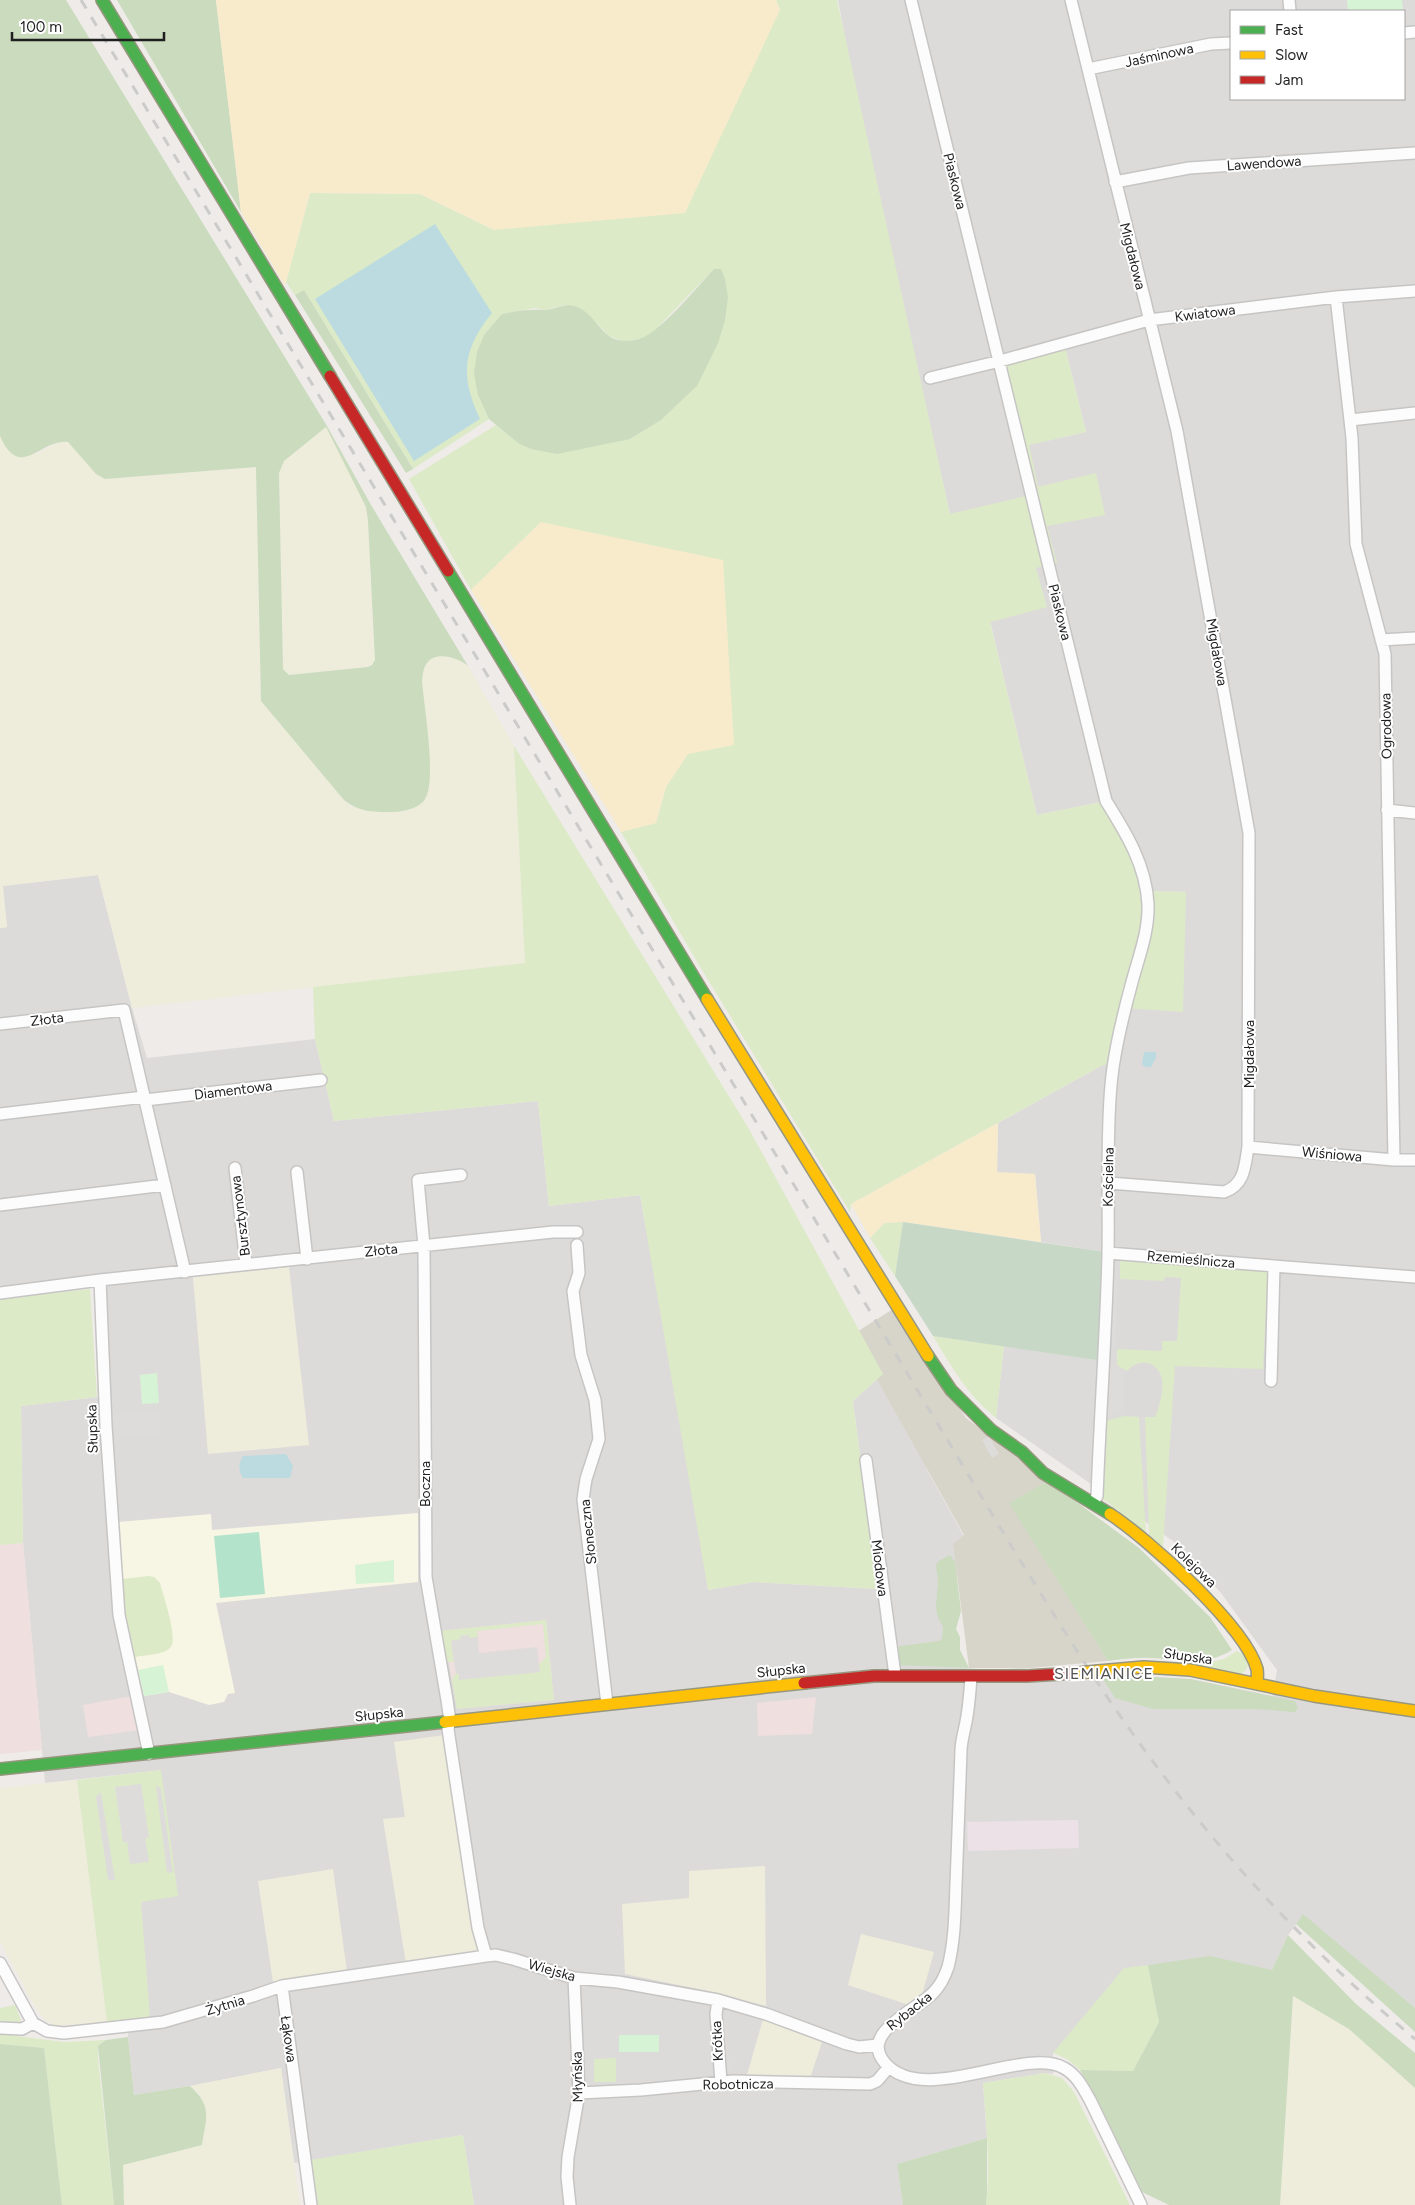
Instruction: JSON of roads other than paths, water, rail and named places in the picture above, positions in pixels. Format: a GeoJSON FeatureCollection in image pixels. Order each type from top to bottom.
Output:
{"type":"FeatureCollection","features":[{"type":"Feature","properties":{"kind":"street","name":"Kolejowa"},"geometry":{"type":"LineString","coordinates":[[102,0],[757,1082],[951,1390],[971,1412],[991,1430],[1022,1452],[1043,1473],[1058,1483],[1078,1492],[1119,1520],[1159,1553],[1220,1613],[1245,1646],[1254,1661],[1258,1674],[1257,1684]]}},
{"type":"Feature","properties":{"kind":"street","name":"Piaskowa"},"geometry":{"type":"LineString","coordinates":[[911,0],[1106,801],[1138,856]]}},
{"type":"Feature","properties":{"kind":"street","name":"Migdałowa"},"geometry":{"type":"LineString","coordinates":[[1071,0],[1177,431],[1249,833],[1248,1147],[1243,1175],[1239,1184],[1233,1189],[1224,1192],[1109,1183]]}},
{"type":"Feature","properties":{"kind":"street","name":"Jaśminowa"},"geometry":{"type":"LineString","coordinates":[[1088,69],[1211,44],[1230,43]]}},
{"type":"Feature","properties":{"kind":"street","name":"Lawendowa"},"geometry":{"type":"LineString","coordinates":[[1115,182],[1189,168],[1415,153]]}},
{"type":"Feature","properties":{"kind":"street","name":"Kwiatowa"},"geometry":{"type":"LineString","coordinates":[[1000,361],[1149,320],[1336,297],[1415,291]]}},
{"type":"Feature","properties":{"kind":"street","name":"Ogrodowa"},"geometry":{"type":"LineString","coordinates":[[1336,297],[1350,420],[1356,544],[1385,654],[1394,1160]]}},
{"type":"Feature","properties":{"kind":"street"},"geometry":{"type":"LineString","coordinates":[[930,378],[1000,361]]}},
{"type":"Feature","properties":{"kind":"street"},"geometry":{"type":"LineString","coordinates":[[1350,420],[1415,412]]}},
{"type":"Feature","properties":{"kind":"street"},"geometry":{"type":"LineString","coordinates":[[1381,640],[1415,638]]}},
{"type":"Feature","properties":{"kind":"street"},"geometry":{"type":"LineString","coordinates":[[1387,810],[1415,813]]}},
{"type":"Feature","properties":{"kind":"street","name":"Kościelna"},"geometry":{"type":"LineString","coordinates":[[1093,1503],[1096,1496],[1108,1252],[1109,1118],[1113,1062],[1146,929],[1148,905],[1138,856]]}},
{"type":"Feature","properties":{"kind":"street","name":"Złota"},"geometry":{"type":"LineString","coordinates":[[0,1024],[124,1010],[185,1272]]}},
{"type":"Feature","properties":{"kind":"street","name":"Diamentowa"},"geometry":{"type":"LineString","coordinates":[[145,1099],[321,1080]]}},
{"type":"Feature","properties":{"kind":"street"},"geometry":{"type":"LineString","coordinates":[[0,1114],[145,1099]]}},
{"type":"Feature","properties":{"kind":"street","name":"Wiśniowa"},"geometry":{"type":"LineString","coordinates":[[1248,1147],[1394,1160],[1415,1160]]}},
{"type":"Feature","properties":{"kind":"street","name":"Bursztynowa"},"geometry":{"type":"LineString","coordinates":[[235,1168],[246,1264]]}},
{"type":"Feature","properties":{"kind":"street"},"geometry":{"type":"LineString","coordinates":[[296,1172],[307,1259]]}},
{"type":"Feature","properties":{"kind":"street","name":"Boczna"},"geometry":{"type":"LineString","coordinates":[[450,1721],[426,1577],[424,1246],[418,1180],[461,1175]]}},
{"type":"Feature","properties":{"kind":"street"},"geometry":{"type":"LineString","coordinates":[[0,1205],[165,1185]]}},
{"type":"Feature","properties":{"kind":"street","name":"Złota"},"geometry":{"type":"LineString","coordinates":[[0,1293],[246,1264],[553,1232],[577,1232]]}},
{"type":"Feature","properties":{"kind":"street","name":"Słoneczna"},"geometry":{"type":"LineString","coordinates":[[577,1245],[579,1273],[573,1291],[581,1355],[595,1400],[599,1439],[586,1479],[583,1499],[608,1704]]}},
{"type":"Feature","properties":{"kind":"street","name":"Rzemieślnicza"},"geometry":{"type":"LineString","coordinates":[[1108,1252],[1415,1277]]}},
{"type":"Feature","properties":{"kind":"street"},"geometry":{"type":"LineString","coordinates":[[1271,1381],[1274,1266]]}},
{"type":"Feature","properties":{"kind":"street","name":"Słupska"},"geometry":{"type":"LineString","coordinates":[[100,1280],[106,1435],[119,1615],[150,1754]]}},
{"type":"Feature","properties":{"kind":"street","name":"Miodowa"},"geometry":{"type":"LineString","coordinates":[[866,1460],[895,1676]]}},
{"type":"Feature","properties":{"kind":"street","name":"Słupska"},"geometry":{"type":"LineString","coordinates":[[0,1769],[771,1686],[895,1676],[1022,1678],[1144,1667],[1177,1668],[1325,1698],[1415,1711]]}},
{"type":"Feature","properties":{"kind":"street","name":"Rybacka"},"geometry":{"type":"LineString","coordinates":[[889,2067],[879,2053],[878,2045],[883,2032],[935,1992],[947,1968],[954,1926],[961,1748],[971,1677]]}},
{"type":"Feature","properties":{"kind":"street"},"geometry":{"type":"LineString","coordinates":[[450,1721],[448,1729],[478,1928],[486,1956]]}},
{"type":"Feature","properties":{"kind":"street","name":"Wiejska"},"geometry":{"type":"LineString","coordinates":[[486,1956],[496,1955],[513,1959],[574,1978],[618,1982],[718,2000],[766,2014],[847,2044],[859,2047],[878,2045]]}},
{"type":"Feature","properties":{"kind":"street","name":"Żytnia"},"geometry":{"type":"LineString","coordinates":[[33,2023],[48,2031],[64,2033],[142,2026],[190,2015],[282,1986],[486,1956]]}},
{"type":"Feature","properties":{"kind":"street"},"geometry":{"type":"LineString","coordinates":[[0,1963],[33,2023],[22,2029],[0,2028]]}},
{"type":"Feature","properties":{"kind":"street","name":"Młyńska"},"geometry":{"type":"LineString","coordinates":[[570,2205],[567,2177],[568,2158],[579,2103],[574,1978]]}},
{"type":"Feature","properties":{"kind":"street","name":"Łąkowa"},"geometry":{"type":"LineString","coordinates":[[282,1986],[311,2205]]}},
{"type":"Feature","properties":{"kind":"street","name":"Krótka"},"geometry":{"type":"LineString","coordinates":[[718,2000],[716,2014],[721,2082]]}},
{"type":"Feature","properties":{"kind":"street"},"geometry":{"type":"LineString","coordinates":[[889,2067],[908,2076],[938,2078],[959,2077],[1033,2063],[1052,2063],[1065,2068],[1073,2073],[1082,2084],[1141,2205]]}},
{"type":"Feature","properties":{"kind":"street","name":"Robotnicza"},"geometry":{"type":"LineString","coordinates":[[579,2093],[641,2090],[721,2082],[864,2085],[877,2081],[889,2067]]}},
{"type":"Feature","properties":{"kind":"water"},"geometry":{"type":"Polygon","coordinates":[[[435,224],[492,313],[475,339],[467,364],[469,390],[480,419],[414,461],[315,299],[435,224]]]}},
{"type":"Feature","properties":{"kind":"water"},"geometry":{"type":"Polygon","coordinates":[[[1144,1052],[1156,1052],[1156,1058],[1151,1067],[1145,1067],[1142,1064],[1144,1052]]]}},
{"type":"Feature","properties":{"kind":"water"},"geometry":{"type":"Polygon","coordinates":[[[286,1454],[293,1466],[290,1478],[243,1478],[241,1475],[239,1467],[243,1456],[286,1454]]]}},
{"type":"Feature","properties":{"kind":"railway"},"geometry":{"type":"LineString","coordinates":[[81,0],[1010,1544],[1085,1664],[1164,1776],[1229,1857],[1300,1934],[1337,1970],[1415,2039]]}},
{"type":"Feature","properties":{"kind":"district","name":"SIEMIANICE"},"geometry":{"type":"Point","coordinates":[1104,1673]}}]}
